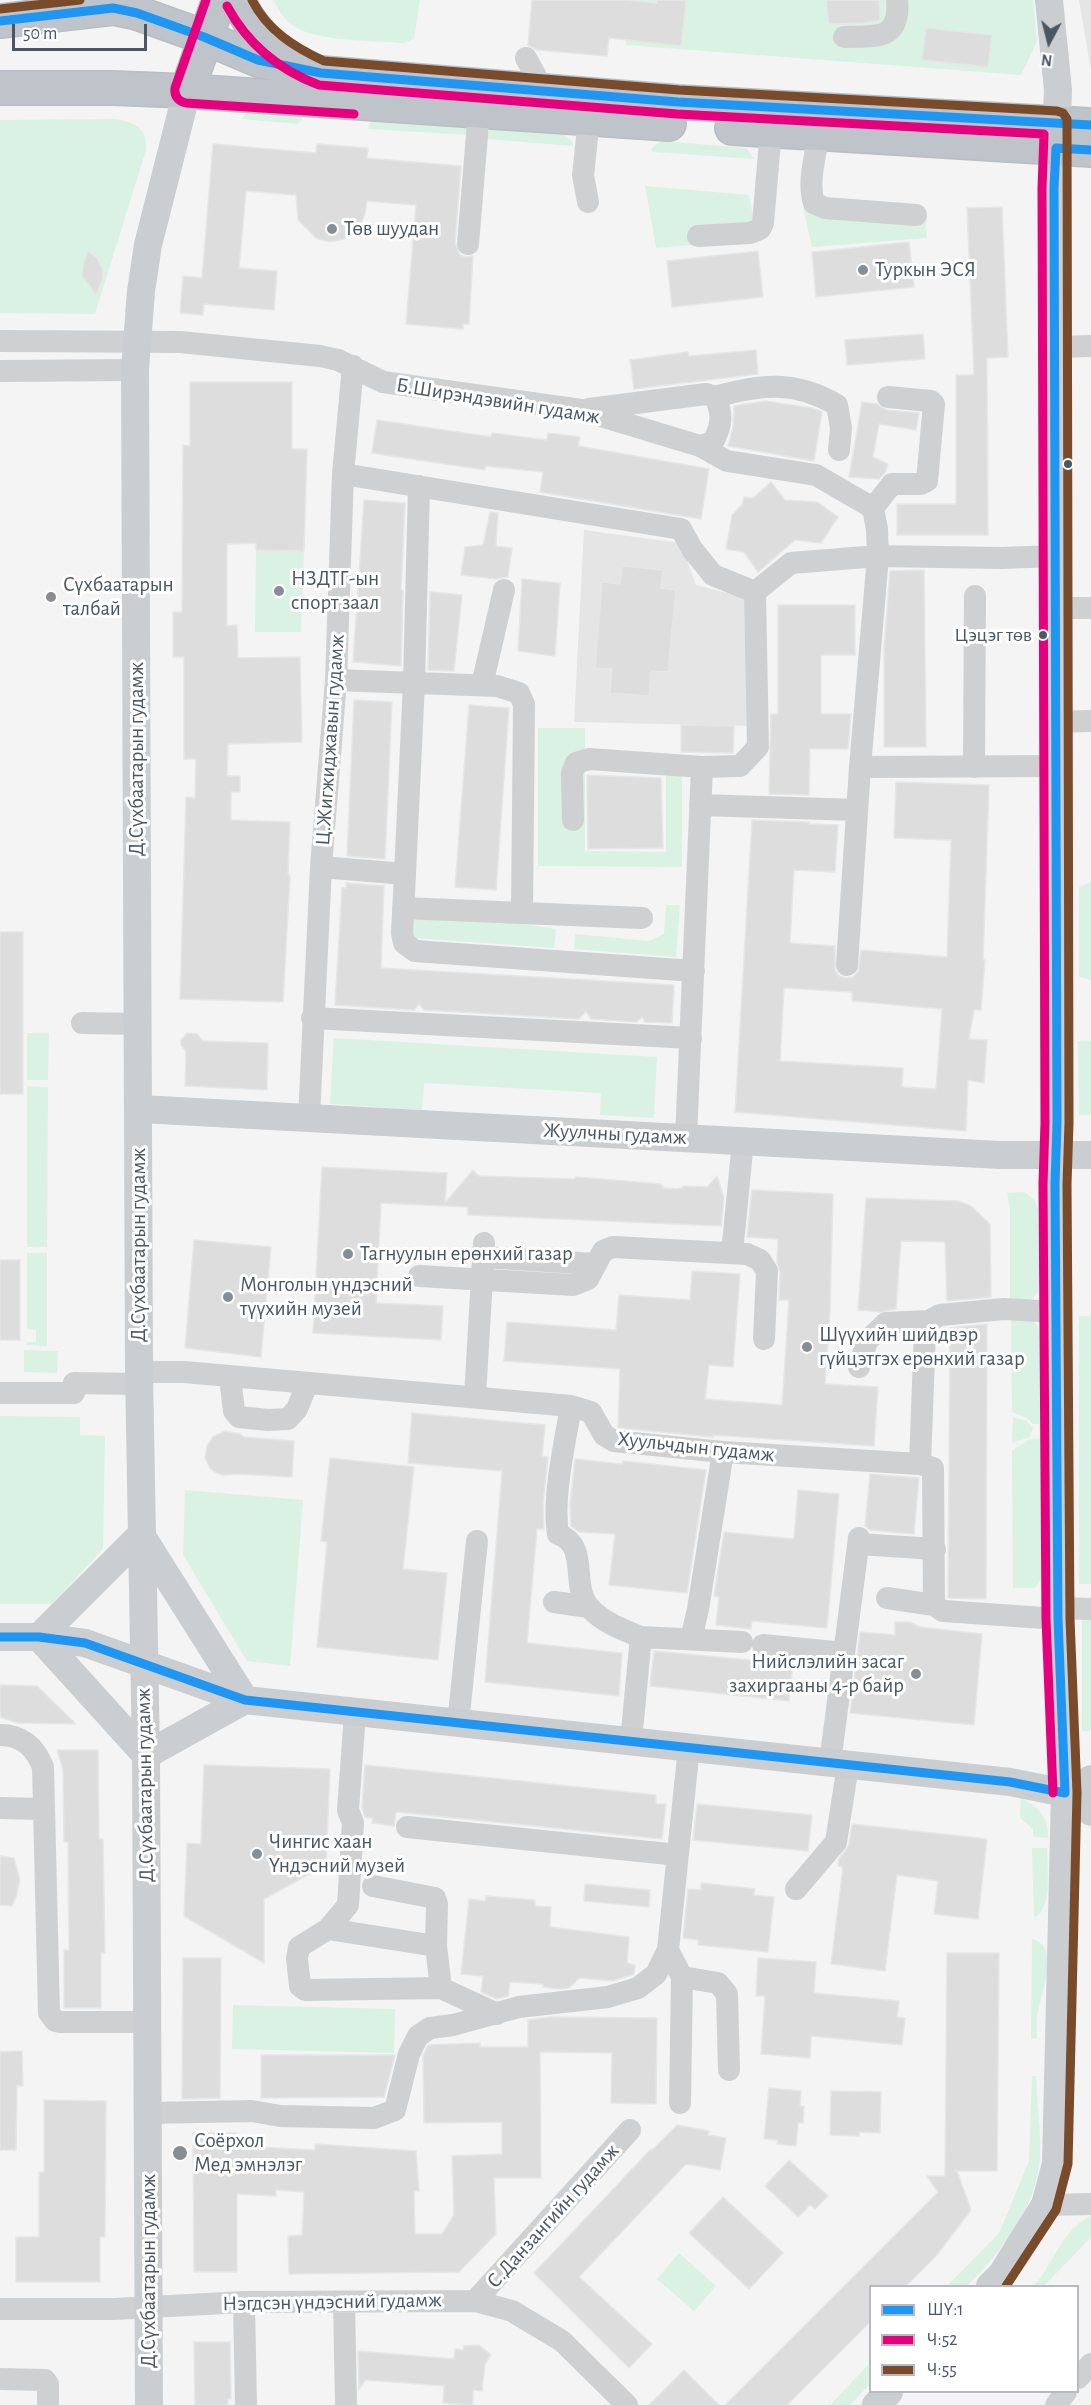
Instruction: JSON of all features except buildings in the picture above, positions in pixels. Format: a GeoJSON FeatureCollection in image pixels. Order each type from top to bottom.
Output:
{"type":"FeatureCollection","features":[{"type":"Feature","properties":{"kind":"highway"},"geometry":{"type":"LineString","coordinates":[[0,21],[134,6],[162,0]]}},
{"type":"Feature","properties":{"kind":"highway"},"geometry":{"type":"LineString","coordinates":[[188,91],[204,37],[219,0]]}},
{"type":"Feature","properties":{"kind":"highway"},"geometry":{"type":"LineString","coordinates":[[238,0],[245,16],[268,43],[296,62],[321,73]]}},
{"type":"Feature","properties":{"kind":"highway"},"geometry":{"type":"LineString","coordinates":[[113,8],[136,13],[204,37],[258,60],[321,73],[1056,135],[1091,150]]}},
{"type":"Feature","properties":{"kind":"highway"},"geometry":{"type":"LineString","coordinates":[[0,88],[113,88],[188,91],[819,133],[1056,135],[1091,125]]}},
{"type":"Feature","properties":{"kind":"main road"},"geometry":{"type":"LineString","coordinates":[[991,2285],[1002,2274],[1045,2205],[1056,2164],[1065,1793],[1058,1614],[1056,1156],[1054,556],[1058,90],[1049,0]]}},
{"type":"Feature","properties":{"kind":"main road","name":"Д.Сүхбаатарын гудамж"},"geometry":{"type":"LineString","coordinates":[[149,2405],[146,1755],[139,1378],[140,1109],[135,370],[136,341],[148,245],[188,91]]}},
{"type":"Feature","properties":{"kind":"main road","name":"Жуулчны гудамж"},"geometry":{"type":"LineString","coordinates":[[140,1109],[1000,1155],[1091,1155]]}},
{"type":"Feature","properties":{"kind":"main road"},"geometry":{"type":"LineString","coordinates":[[39,1638],[141,1535],[244,1700]]}},
{"type":"Feature","properties":{"kind":"main road"},"geometry":{"type":"LineString","coordinates":[[0,1637],[85,1643],[244,1700],[1010,1782],[1065,1793],[1091,1812]]}},
{"type":"Feature","properties":{"kind":"main road"},"geometry":{"type":"LineString","coordinates":[[39,1638],[146,1755],[244,1700]]}},
{"type":"Feature","properties":{"kind":"main road"},"geometry":{"type":"LineString","coordinates":[[1065,1793],[1091,1779]]}},
{"type":"Feature","properties":{"kind":"main road"},"geometry":{"type":"LineString","coordinates":[[876,2405],[887,2393]]}},
{"type":"Feature","properties":{"kind":"street"},"geometry":{"type":"LineString","coordinates":[[844,37],[882,36],[892,29],[898,13],[897,0]]}},
{"type":"Feature","properties":{"kind":"street"},"geometry":{"type":"LineString","coordinates":[[526,58],[544,92]]}},
{"type":"Feature","properties":{"kind":"street"},"geometry":{"type":"LineString","coordinates":[[468,244],[479,111]]}},
{"type":"Feature","properties":{"kind":"street"},"geometry":{"type":"LineString","coordinates":[[588,202],[583,175],[589,119]]}},
{"type":"Feature","properties":{"kind":"street"},"geometry":{"type":"LineString","coordinates":[[698,236],[750,233],[760,229],[763,223],[771,130]]}},
{"type":"Feature","properties":{"kind":"street"},"geometry":{"type":"LineString","coordinates":[[819,133],[812,188],[814,203],[825,208],[916,215]]}},
{"type":"Feature","properties":{"kind":"street"},"geometry":{"type":"LineString","coordinates":[[52,340],[53,371]]}},
{"type":"Feature","properties":{"kind":"street"},"geometry":{"type":"LineString","coordinates":[[0,341],[180,342],[320,356],[353,366]]}},
{"type":"Feature","properties":{"kind":"street"},"geometry":{"type":"LineString","coordinates":[[1056,347],[1091,346]]}},
{"type":"Feature","properties":{"kind":"street","name":"Б.Ширэндэвийн гудамж"},"geometry":{"type":"LineString","coordinates":[[353,366],[383,382],[581,410],[700,446],[727,461],[816,475],[873,508]]}},
{"type":"Feature","properties":{"kind":"street","name":"Ц.Жигжиджавын гудамж"},"geometry":{"type":"LineString","coordinates":[[309,1118],[321,867],[336,680],[343,474],[353,366]]}},
{"type":"Feature","properties":{"kind":"street"},"geometry":{"type":"LineString","coordinates":[[0,371],[135,370]]}},
{"type":"Feature","properties":{"kind":"street"},"geometry":{"type":"LineString","coordinates":[[581,410],[706,394],[715,397],[749,387],[789,387],[820,395],[837,405],[841,428],[839,450]]}},
{"type":"Feature","properties":{"kind":"street"},"geometry":{"type":"LineString","coordinates":[[700,446],[713,442],[718,432],[722,411],[715,397]]}},
{"type":"Feature","properties":{"kind":"street"},"geometry":{"type":"LineString","coordinates":[[847,965],[860,767],[878,556],[877,529],[873,508],[892,484],[921,484],[927,481],[934,405],[931,400],[888,397]]}},
{"type":"Feature","properties":{"kind":"street"},"geometry":{"type":"LineString","coordinates":[[343,474],[681,529],[692,549],[713,575],[755,592]]}},
{"type":"Feature","properties":{"kind":"street"},"geometry":{"type":"LineString","coordinates":[[418,486],[414,683],[403,909],[404,943],[415,951],[694,971]]}},
{"type":"Feature","properties":{"kind":"street"},"geometry":{"type":"LineString","coordinates":[[755,592],[791,562],[878,556],[1002,558],[1054,556]]}},
{"type":"Feature","properties":{"kind":"street"},"geometry":{"type":"LineString","coordinates":[[482,685],[504,590]]}},
{"type":"Feature","properties":{"kind":"street"},"geometry":{"type":"LineString","coordinates":[[573,820],[572,773],[576,763],[589,759],[702,767],[741,766],[758,747],[755,592]]}},
{"type":"Feature","properties":{"kind":"street"},"geometry":{"type":"LineString","coordinates":[[974,767],[975,596]]}},
{"type":"Feature","properties":{"kind":"street"},"geometry":{"type":"LineString","coordinates":[[1055,608],[1091,608]]}},
{"type":"Feature","properties":{"kind":"street"},"geometry":{"type":"LineString","coordinates":[[336,680],[497,686],[519,693],[524,704],[522,913]]}},
{"type":"Feature","properties":{"kind":"street"},"geometry":{"type":"LineString","coordinates":[[1056,722],[1091,722]]}},
{"type":"Feature","properties":{"kind":"street"},"geometry":{"type":"LineString","coordinates":[[860,767],[1056,766]]}},
{"type":"Feature","properties":{"kind":"street"},"geometry":{"type":"LineString","coordinates":[[686,1138],[702,767]]}},
{"type":"Feature","properties":{"kind":"street"},"geometry":{"type":"LineString","coordinates":[[700,805],[857,810]]}},
{"type":"Feature","properties":{"kind":"street"},"geometry":{"type":"LineString","coordinates":[[321,867],[405,874]]}},
{"type":"Feature","properties":{"kind":"street"},"geometry":{"type":"LineString","coordinates":[[403,909],[642,918]]}},
{"type":"Feature","properties":{"kind":"street"},"geometry":{"type":"LineString","coordinates":[[312,1018],[691,1038]]}},
{"type":"Feature","properties":{"kind":"street"},"geometry":{"type":"LineString","coordinates":[[82,1023],[139,1024]]}},
{"type":"Feature","properties":{"kind":"street"},"geometry":{"type":"LineString","coordinates":[[732,1254],[743,1141]]}},
{"type":"Feature","properties":{"kind":"street"},"geometry":{"type":"LineString","coordinates":[[419,1276],[573,1285],[588,1279],[603,1251],[613,1247],[747,1254],[760,1260],[766,1270],[764,1339]]}},
{"type":"Feature","properties":{"kind":"street"},"geometry":{"type":"LineString","coordinates":[[475,1397],[483,1250],[595,1264]]}},
{"type":"Feature","properties":{"kind":"street"},"geometry":{"type":"LineString","coordinates":[[859,1367],[867,1341],[886,1323],[930,1321],[940,1315],[1004,1309],[1057,1312]]}},
{"type":"Feature","properties":{"kind":"street"},"geometry":{"type":"LineString","coordinates":[[930,1321],[925,1330],[920,1464],[933,1468],[934,1605]]}},
{"type":"Feature","properties":{"kind":"street","name":"Хуульчдын гудамж"},"geometry":{"type":"LineString","coordinates":[[0,1394],[74,1388],[184,1372],[571,1406],[591,1412],[604,1435],[614,1441],[723,1452],[920,1464]]}},
{"type":"Feature","properties":{"kind":"street"},"geometry":{"type":"LineString","coordinates":[[230,1377],[234,1411],[239,1417],[268,1420],[288,1419],[297,1409],[307,1384]]}},
{"type":"Feature","properties":{"kind":"street"},"geometry":{"type":"LineString","coordinates":[[571,1406],[564,1448],[557,1528],[558,1534],[571,1542],[577,1554],[580,1592],[589,1607],[613,1625],[641,1637],[691,1639],[844,1653]]}},
{"type":"Feature","properties":{"kind":"street"},"geometry":{"type":"LineString","coordinates":[[691,1639],[698,1609],[723,1452]]}},
{"type":"Feature","properties":{"kind":"street"},"geometry":{"type":"LineString","coordinates":[[796,1889],[836,1842],[844,1653],[858,1541],[935,1549]]}},
{"type":"Feature","properties":{"kind":"street"},"geometry":{"type":"LineString","coordinates":[[458,1724],[477,1542]]}},
{"type":"Feature","properties":{"kind":"street"},"geometry":{"type":"LineString","coordinates":[[886,1598],[934,1605],[943,1611],[1058,1614],[1091,1609]]}},
{"type":"Feature","properties":{"kind":"street"},"geometry":{"type":"LineString","coordinates":[[554,1602],[589,1607]]}},
{"type":"Feature","properties":{"kind":"street"},"geometry":{"type":"LineString","coordinates":[[631,1741],[641,1637]]}},
{"type":"Feature","properties":{"kind":"street"},"geometry":{"type":"LineString","coordinates":[[355,1713],[348,1810],[353,1823],[348,1905],[328,1929],[299,1947],[297,1958],[300,1986],[305,1990],[441,1988],[497,2014]]}},
{"type":"Feature","properties":{"kind":"street"},"geometry":{"type":"LineString","coordinates":[[0,1735],[22,1739],[38,1756],[43,1767],[49,2013],[55,2021],[60,2022],[147,2022]]}},
{"type":"Feature","properties":{"kind":"street"},"geometry":{"type":"LineString","coordinates":[[148,2113],[252,2111],[280,2116],[374,2118],[396,2110],[409,2054],[418,2036],[430,2028],[453,2025],[519,2007],[608,1997],[638,1988],[656,1974],[668,1950],[690,1747]]}},
{"type":"Feature","properties":{"kind":"street"},"geometry":{"type":"LineString","coordinates":[[0,1808],[44,1809]]}},
{"type":"Feature","properties":{"kind":"street"},"geometry":{"type":"LineString","coordinates":[[407,1827],[678,1855]]}},
{"type":"Feature","properties":{"kind":"street"},"geometry":{"type":"LineString","coordinates":[[373,1886],[435,1898],[437,1904],[436,1946],[441,1988]]}},
{"type":"Feature","properties":{"kind":"street"},"geometry":{"type":"LineString","coordinates":[[328,1929],[436,1946]]}},
{"type":"Feature","properties":{"kind":"street"},"geometry":{"type":"LineString","coordinates":[[668,1950],[682,1977],[681,2103]]}},
{"type":"Feature","properties":{"kind":"street"},"geometry":{"type":"LineString","coordinates":[[682,1977],[718,1983],[727,1994],[729,2070]]}},
{"type":"Feature","properties":{"kind":"street","name":"С.Данзангийн гудамж"},"geometry":{"type":"LineString","coordinates":[[475,2301],[630,2130]]}},
{"type":"Feature","properties":{"kind":"street"},"geometry":{"type":"LineString","coordinates":[[1045,2205],[1091,2204]]}},
{"type":"Feature","properties":{"kind":"street","name":"Нэгдсэн үндэсний гудамж"},"geometry":{"type":"LineString","coordinates":[[0,2309],[244,2302],[475,2301],[512,2311],[562,2341],[624,2404]]}},
{"type":"Feature","properties":{"kind":"street"},"geometry":{"type":"LineString","coordinates":[[244,2302],[246,2405]]}},
{"type":"Feature","properties":{"kind":"street"},"geometry":{"type":"LineString","coordinates":[[344,2302],[346,2405]]}},
{"type":"Feature","properties":{"kind":"street"},"geometry":{"type":"LineString","coordinates":[[1079,2376],[1091,2364]]}},
{"type":"Feature","properties":{"kind":"street"},"geometry":{"type":"LineString","coordinates":[[0,2379],[45,2380],[48,2384],[48,2405]]}},
{"type":"Feature","properties":{"kind":"shaded area"},"geometry":{"type":"Polygon","coordinates":[[[1079,0],[1091,0],[1091,70],[1079,0]]]}},
{"type":"Feature","properties":{"kind":"shaded area"},"geometry":{"type":"Polygon","coordinates":[[[584,530],[681,543],[696,585],[748,598],[751,726],[574,722],[584,530]]]}},
{"type":"Feature","properties":{"kind":"green space"},"geometry":{"type":"Polygon","coordinates":[[[273,0],[420,0],[414,39],[403,43],[319,36],[289,23],[273,0]]]}},
{"type":"Feature","properties":{"kind":"green space"},"geometry":{"type":"Polygon","coordinates":[[[626,0],[1033,0],[1037,42],[1021,75],[626,45],[626,0]]]}},
{"type":"Feature","properties":{"kind":"green space"},"geometry":{"type":"Polygon","coordinates":[[[246,108],[302,114],[302,120],[297,124],[243,119],[246,108]]]}},
{"type":"Feature","properties":{"kind":"green space"},"geometry":{"type":"Polygon","coordinates":[[[372,118],[465,126],[469,130],[468,135],[368,129],[372,118]]]}},
{"type":"Feature","properties":{"kind":"green space"},"geometry":{"type":"Polygon","coordinates":[[[113,119],[127,121],[138,127],[144,136],[146,150],[95,314],[0,313],[0,120],[113,119]]]}},
{"type":"Feature","properties":{"kind":"green space"},"geometry":{"type":"Polygon","coordinates":[[[498,128],[563,134],[573,142],[573,146],[486,139],[490,130],[498,128]]]}},
{"type":"Feature","properties":{"kind":"green space"},"geometry":{"type":"Polygon","coordinates":[[[661,141],[746,148],[754,159],[653,152],[651,149],[661,141]]]}},
{"type":"Feature","properties":{"kind":"green space"},"geometry":{"type":"Polygon","coordinates":[[[645,186],[749,195],[757,239],[656,248],[645,186]]]}},
{"type":"Feature","properties":{"kind":"green space"},"geometry":{"type":"Polygon","coordinates":[[[803,207],[925,212],[927,238],[812,247],[803,207]]]}},
{"type":"Feature","properties":{"kind":"green space","name":"НЗДТГ-ын спорт заал"},"geometry":{"type":"Polygon","coordinates":[[[256,550],[304,551],[301,632],[255,632],[256,550]]]}},
{"type":"Feature","properties":{"kind":"green space"},"geometry":{"type":"Polygon","coordinates":[[[538,728],[585,728],[585,851],[666,852],[666,772],[682,772],[682,867],[538,866],[538,728]]]}},
{"type":"Feature","properties":{"kind":"green space"},"geometry":{"type":"Polygon","coordinates":[[[1091,882],[1091,980],[1079,977],[1079,887],[1091,882]]]}},
{"type":"Feature","properties":{"kind":"green space"},"geometry":{"type":"Polygon","coordinates":[[[666,905],[680,905],[676,957],[574,949],[575,934],[649,941],[664,934],[666,905]]]}},
{"type":"Feature","properties":{"kind":"green space"},"geometry":{"type":"Polygon","coordinates":[[[408,907],[556,929],[554,948],[414,938],[408,907]]]}},
{"type":"Feature","properties":{"kind":"green space"},"geometry":{"type":"Polygon","coordinates":[[[27,1033],[49,1033],[48,1080],[27,1080],[27,1033]]]}},
{"type":"Feature","properties":{"kind":"green space"},"geometry":{"type":"Polygon","coordinates":[[[334,1038],[657,1057],[654,1118],[600,1115],[601,1093],[424,1083],[422,1110],[330,1104],[334,1038]]]}},
{"type":"Feature","properties":{"kind":"green space"},"geometry":{"type":"Polygon","coordinates":[[[1078,1041],[1091,1041],[1091,1115],[1079,1115],[1078,1041]]]}},
{"type":"Feature","properties":{"kind":"green space"},"geometry":{"type":"Polygon","coordinates":[[[27,1086],[48,1087],[47,1247],[27,1247],[27,1086]]]}},
{"type":"Feature","properties":{"kind":"green space"},"geometry":{"type":"Polygon","coordinates":[[[1025,1192],[1035,1201],[1038,1208],[1039,1291],[1031,1300],[1010,1299],[1010,1207],[1007,1193],[1025,1192]]]}},
{"type":"Feature","properties":{"kind":"green space"},"geometry":{"type":"Polygon","coordinates":[[[27,1253],[47,1253],[47,1346],[26,1345],[27,1342],[36,1342],[36,1330],[27,1329],[27,1253]]]}},
{"type":"Feature","properties":{"kind":"green space"},"geometry":{"type":"Polygon","coordinates":[[[1011,1316],[1025,1318],[1036,1323],[1040,1332],[1041,1424],[1033,1424],[1027,1418],[1012,1412],[1011,1316]]]}},
{"type":"Feature","properties":{"kind":"green space"},"geometry":{"type":"Polygon","coordinates":[[[1079,1316],[1091,1316],[1091,1584],[1079,1584],[1079,1316]]]}},
{"type":"Feature","properties":{"kind":"green space"},"geometry":{"type":"Polygon","coordinates":[[[24,1350],[58,1351],[57,1373],[24,1372],[24,1350]]]}},
{"type":"Feature","properties":{"kind":"green space"},"geometry":{"type":"Polygon","coordinates":[[[0,1416],[80,1417],[80,1435],[105,1436],[103,1549],[52,1604],[0,1604],[0,1416]]]}},
{"type":"Feature","properties":{"kind":"green space"},"geometry":{"type":"Polygon","coordinates":[[[1013,1417],[1027,1421],[1033,1428],[1030,1437],[1012,1443],[1013,1417]]]}},
{"type":"Feature","properties":{"kind":"green space"},"geometry":{"type":"Polygon","coordinates":[[[1041,1438],[1041,1580],[1035,1588],[1013,1588],[1012,1450],[1031,1439],[1041,1438]]]}},
{"type":"Feature","properties":{"kind":"green space"},"geometry":{"type":"Polygon","coordinates":[[[185,1490],[303,1500],[290,1666],[247,1661],[183,1555],[185,1490]]]}},
{"type":"Feature","properties":{"kind":"green space"},"geometry":{"type":"Polygon","coordinates":[[[1082,1614],[1091,1614],[1091,1731],[1082,1731],[1082,1614]]]}},
{"type":"Feature","properties":{"kind":"green space"},"geometry":{"type":"Polygon","coordinates":[[[1021,1798],[1033,1805],[1044,1818],[1048,1838],[1033,1837],[1033,1829],[1020,1818],[1021,1798]]]}},
{"type":"Feature","properties":{"kind":"green space"},"geometry":{"type":"Polygon","coordinates":[[[1032,1848],[1047,1848],[1048,1865],[1048,1887],[1044,1906],[1034,1917],[1032,1848]]]}},
{"type":"Feature","properties":{"kind":"green space"},"geometry":{"type":"Polygon","coordinates":[[[1032,1939],[1041,1944],[1046,1952],[1047,1962],[1038,2010],[1037,2038],[1031,2039],[1032,1939]]]}},
{"type":"Feature","properties":{"kind":"green space"},"geometry":{"type":"Polygon","coordinates":[[[233,2005],[395,2009],[394,2053],[232,2049],[233,2005]]]}},
{"type":"Feature","properties":{"kind":"green space"},"geometry":{"type":"Polygon","coordinates":[[[1032,2076],[1036,2076],[1040,2155],[1033,2193],[1016,2227],[980,2273],[968,2285],[948,2285],[999,2233],[1029,2161],[1032,2076]]]}},
{"type":"Feature","properties":{"kind":"green space"},"geometry":{"type":"Polygon","coordinates":[[[1091,2216],[1091,2237],[1045,2285],[1035,2285],[1066,2238],[1081,2222],[1091,2216]]]}},
{"type":"Feature","properties":{"kind":"green space"},"geometry":{"type":"Polygon","coordinates":[[[679,2253],[716,2286],[694,2311],[657,2279],[679,2253]]]}},
{"type":"Feature","properties":{"kind":"green space"},"geometry":{"type":"Polygon","coordinates":[[[869,2364],[869,2385],[850,2405],[830,2405],[869,2364]]]}},
{"type":"Feature","properties":{"kind":"transit line","name":"Ч:55"},"geometry":{"type":"LineString","coordinates":[[0,9],[80,0]]}},
{"type":"Feature","properties":{"kind":"transit line","name":"Ч:52"},"geometry":{"type":"LineString","coordinates":[[206,0],[175,88],[179,99],[186,103],[354,114]]}},
{"type":"Feature","properties":{"kind":"transit line","name":"Ч:55"},"geometry":{"type":"LineString","coordinates":[[252,0],[273,29],[302,50],[324,61],[679,90],[1057,111],[1063,113],[1067,119],[1069,1123],[1067,1184],[1070,1619],[1077,1793],[1068,2164],[1056,2210],[1007,2285]]}},
{"type":"Feature","properties":{"kind":"transit line","name":"Ч:52"},"geometry":{"type":"LineString","coordinates":[[227,6],[244,32],[266,54],[291,72],[319,85],[677,114],[1044,134],[1042,188],[1045,1123],[1043,1184],[1046,1619],[1053,1793]]}},
{"type":"Feature","properties":{"kind":"transit line","name":"ШҮ:1"},"geometry":{"type":"LineString","coordinates":[[0,21],[113,8],[137,13],[204,37],[258,60],[321,73],[678,102],[1091,125]]}},
{"type":"Feature","properties":{"kind":"transit line","name":"ШҮ:1"},"geometry":{"type":"LineString","coordinates":[[0,1637],[39,1637],[85,1643],[245,1700],[1010,1782],[1065,1793],[1058,1619],[1055,1184],[1057,1123],[1054,188],[1056,148],[1091,150]]}},
{"type":"Feature","properties":{"kind":"place","name":"Төв шуудан"},"geometry":{"type":"Point","coordinates":[332,229]}},
{"type":"Feature","properties":{"kind":"place","name":"Туркын ЭСЯ"},"geometry":{"type":"Point","coordinates":[863,270]}},
{"type":"Feature","properties":{"kind":"place","name":"НЗДТГ-ын спорт заал"},"geometry":{"type":"Point","coordinates":[279,591]}},
{"type":"Feature","properties":{"kind":"place","name":"Сүхбаатарын талбай"},"geometry":{"type":"Point","coordinates":[51,597]}},
{"type":"Feature","properties":{"kind":"place","name":"Цэцэг төв"},"geometry":{"type":"Point","coordinates":[1043,635]}},
{"type":"Feature","properties":{"kind":"place","name":"Тагнуулын ерөнхий газар"},"geometry":{"type":"Point","coordinates":[348,1254]}},
{"type":"Feature","properties":{"kind":"place","name":"Монголын үндэсний түүхийн музей"},"geometry":{"type":"Point","coordinates":[228,1297]}},
{"type":"Feature","properties":{"kind":"place","name":"Шүүхийн шийдвэр гүйцэтгэх ерөнхий газар"},"geometry":{"type":"Point","coordinates":[807,1347]}},
{"type":"Feature","properties":{"kind":"place","name":"Нийслэлийн засаг захиргааны 4-р байр"},"geometry":{"type":"Point","coordinates":[916,1674]}},
{"type":"Feature","properties":{"kind":"place","name":"Чингис хаан Үндэсний музей"},"geometry":{"type":"Point","coordinates":[257,1854]}},
{"type":"Feature","properties":{"kind":"place","name":"Соёрхол Мед эмнэлэг"},"geometry":{"type":"Point","coordinates":[180,2153]}}]}
